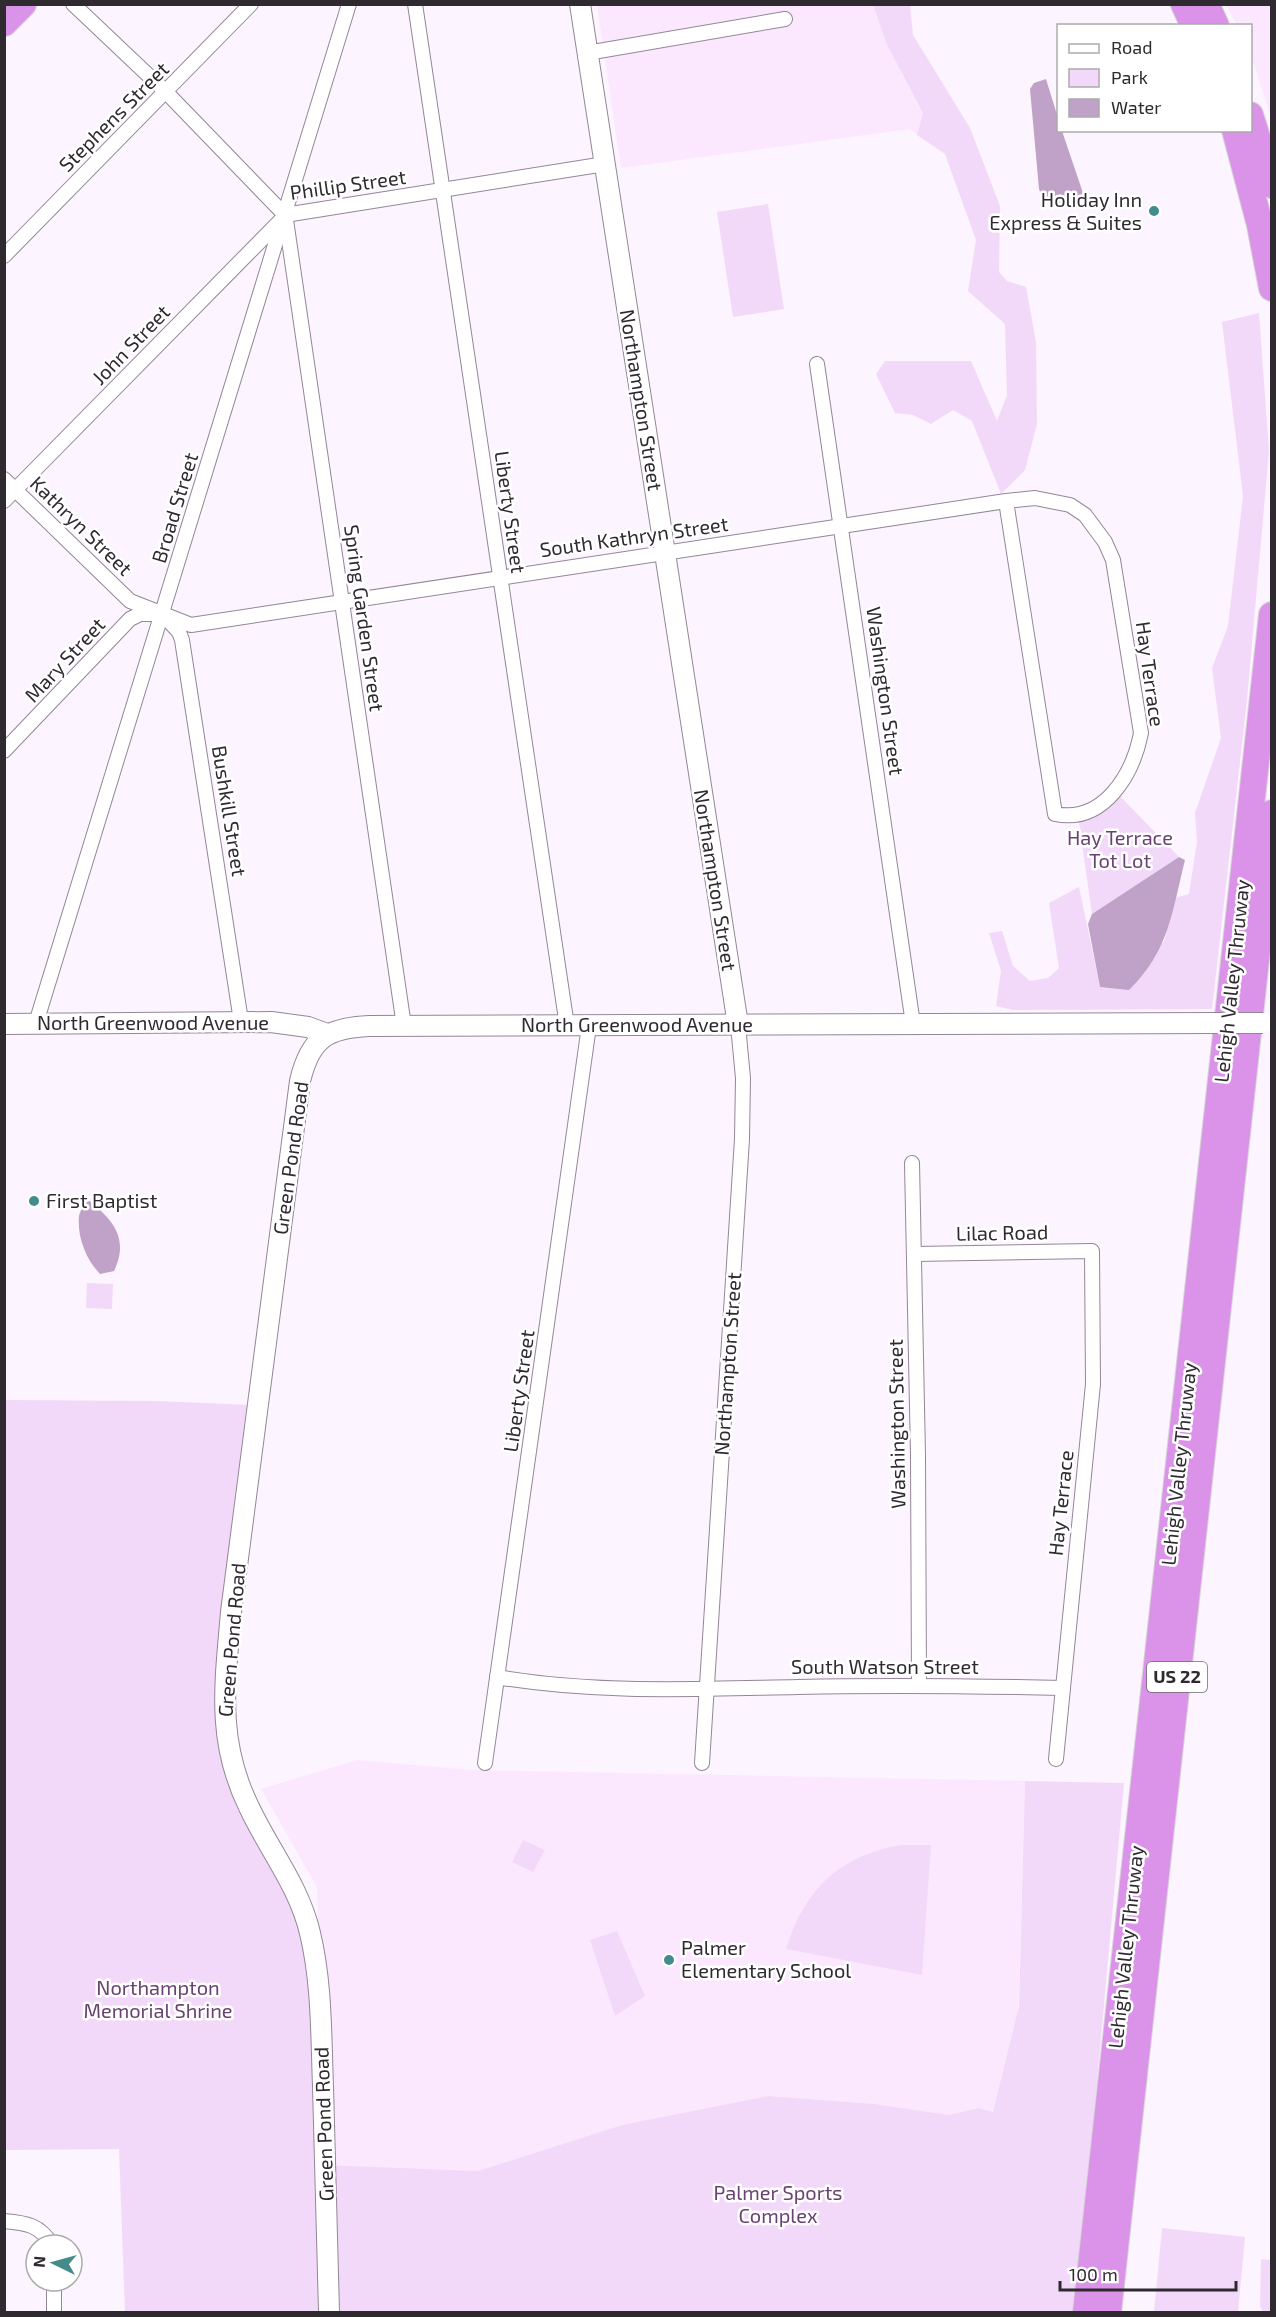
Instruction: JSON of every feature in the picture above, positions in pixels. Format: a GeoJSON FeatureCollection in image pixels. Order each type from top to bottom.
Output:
{"type":"FeatureCollection","features":[{"type":"Feature","properties":{"kind":"highway"},"geometry":{"type":"LineString","coordinates":[[4,23],[23,4]]}},
{"type":"Feature","properties":{"kind":"highway"},"geometry":{"type":"LineString","coordinates":[[1184,4],[1193,24]]}},
{"type":"Feature","properties":{"kind":"highway"},"geometry":{"type":"LineString","coordinates":[[1206,4],[1215,24]]}},
{"type":"Feature","properties":{"kind":"highway"},"geometry":{"type":"LineString","coordinates":[[1252,118],[1272,185]]}},
{"type":"Feature","properties":{"kind":"highway"},"geometry":{"type":"LineString","coordinates":[[1236,132],[1260,225],[1272,288]]}},
{"type":"Feature","properties":{"kind":"highway","name":"Lehigh Valley Thruway"},"geometry":{"type":"LineString","coordinates":[[1086,2313],[1272,615]]}},
{"type":"Feature","properties":{"kind":"highway","name":"Lehigh Valley Thruway"},"geometry":{"type":"LineString","coordinates":[[1108,2313],[1272,813]]}},
{"type":"Feature","properties":{"kind":"street","name":"Phillip Street"},"geometry":{"type":"LineString","coordinates":[[73,4],[166,92],[285,215],[605,164]]}},
{"type":"Feature","properties":{"kind":"street","name":"Stephens Street"},"geometry":{"type":"LineString","coordinates":[[4,256],[251,4]]}},
{"type":"Feature","properties":{"kind":"street","name":"Broad Street"},"geometry":{"type":"LineString","coordinates":[[36,1023],[348,4]]}},
{"type":"Feature","properties":{"kind":"street","name":"Liberty Street"},"geometry":{"type":"LineString","coordinates":[[415,4],[567,1026]]}},
{"type":"Feature","properties":{"kind":"street","name":"Northampton Street"},"geometry":{"type":"LineString","coordinates":[[580,4],[738,1025],[743,1078],[742,1139],[702,1763]]}},
{"type":"Feature","properties":{"kind":"street"},"geometry":{"type":"LineString","coordinates":[[587,53],[785,19]]}},
{"type":"Feature","properties":{"kind":"street","name":"John Street"},"geometry":{"type":"LineString","coordinates":[[4,501],[285,215]]}},
{"type":"Feature","properties":{"kind":"street","name":"Spring Garden Street"},"geometry":{"type":"LineString","coordinates":[[285,215],[404,1026]]}},
{"type":"Feature","properties":{"kind":"street","name":"Washington Street"},"geometry":{"type":"LineString","coordinates":[[817,364],[913,1024]]}},
{"type":"Feature","properties":{"kind":"street","name":"Kathryn Street"},"geometry":{"type":"LineString","coordinates":[[4,479],[130,601],[162,615]]}},
{"type":"Feature","properties":{"kind":"street","name":"Hay Terrace"},"geometry":{"type":"LineString","coordinates":[[1035,498],[1070,505],[1096,528],[1113,560],[1141,733],[1136,757],[1115,791],[1088,812],[1078,816],[1055,814],[1006,501],[1035,498]]}},
{"type":"Feature","properties":{"kind":"street","name":"South Kathryn Street"},"geometry":{"type":"LineString","coordinates":[[162,615],[191,625],[500,576],[1006,501]]}},
{"type":"Feature","properties":{"kind":"street","name":"Mary Street"},"geometry":{"type":"LineString","coordinates":[[4,751],[130,619],[140,614],[162,615]]}},
{"type":"Feature","properties":{"kind":"street","name":"Bushkill Street"},"geometry":{"type":"LineString","coordinates":[[162,615],[174,625],[182,640],[241,1021]]}},
{"type":"Feature","properties":{"kind":"street","name":"North Greenwood Avenue"},"geometry":{"type":"LineString","coordinates":[[5,1024],[241,1021],[295,1024],[327,1034],[353,1027],[404,1026],[1267,1023]]}},
{"type":"Feature","properties":{"kind":"street","name":"Liberty Street"},"geometry":{"type":"LineString","coordinates":[[485,1762],[589,1026]]}},
{"type":"Feature","properties":{"kind":"street","name":"Green Pond Road"},"geometry":{"type":"LineString","coordinates":[[327,1034],[308,1054],[300,1081],[231,1612],[225,1697],[229,1757],[249,1808],[296,1891],[310,1932],[320,1989],[329,2313]]}},
{"type":"Feature","properties":{"kind":"street","name":"Washington Street"},"geometry":{"type":"LineString","coordinates":[[912,1163],[919,1684]]}},
{"type":"Feature","properties":{"kind":"street","name":"Hay Terrace"},"geometry":{"type":"LineString","coordinates":[[1056,1759],[1093,1384],[1092,1251]]}},
{"type":"Feature","properties":{"kind":"street","name":"Lilac Road"},"geometry":{"type":"LineString","coordinates":[[914,1254],[1092,1251]]}},
{"type":"Feature","properties":{"kind":"street","name":"South Watson Street"},"geometry":{"type":"LineString","coordinates":[[497,1677],[563,1688],[707,1689],[919,1684],[1063,1688]]}},
{"type":"Feature","properties":{"kind":"street"},"geometry":{"type":"LineString","coordinates":[[4,2221],[33,2225],[44,2233]]}},
{"type":"Feature","properties":{"kind":"street"},"geometry":{"type":"LineString","coordinates":[[54,2293],[54,2313]]}},
{"type":"Feature","properties":{"kind":"shaded area"},"geometry":{"type":"Polygon","coordinates":[[[597,5],[873,5],[887,45],[923,113],[917,135],[910,129],[621,168],[597,5]]]}},
{"type":"Feature","properties":{"kind":"shaded area"},"geometry":{"type":"Polygon","coordinates":[[[1226,5],[1271,5],[1271,117],[1252,59],[1252,24],[1236,24],[1226,5]]]}},
{"type":"Feature","properties":{"kind":"shaded area","name":"Palmer Elementary School"},"geometry":{"type":"Polygon","coordinates":[[[357,1760],[471,1770],[1025,1781],[1018,2013],[994,2113],[978,2108],[949,2115],[875,2104],[768,2096],[622,2125],[478,2171],[326,2165],[317,1887],[261,1789],[357,1760]]]}},
{"type":"Feature","properties":{"kind":"green space"},"geometry":{"type":"Polygon","coordinates":[[[873,5],[910,5],[913,35],[970,128],[1000,206],[999,272],[1007,281],[1026,287],[1036,342],[1037,424],[1025,470],[1001,494],[972,421],[953,410],[931,424],[913,415],[895,413],[876,374],[885,361],[971,361],[997,421],[1007,395],[1005,324],[968,291],[976,240],[945,154],[917,135],[923,113],[887,45],[873,5]]]}},
{"type":"Feature","properties":{"kind":"green space"},"geometry":{"type":"Polygon","coordinates":[[[768,204],[784,309],[733,317],[717,212],[768,204]]]}},
{"type":"Feature","properties":{"kind":"green space"},"geometry":{"type":"Polygon","coordinates":[[[1259,313],[1269,451],[1247,700],[1212,1009],[1013,1010],[996,1006],[1001,971],[989,933],[1002,931],[1013,966],[1030,981],[1048,978],[1059,968],[1049,903],[1079,887],[1100,987],[1164,942],[1175,898],[1189,894],[1197,842],[1195,813],[1221,738],[1212,668],[1228,626],[1243,496],[1222,322],[1259,313]]]}},
{"type":"Feature","properties":{"kind":"green space","name":"Hay Terrace Tot Lot"},"geometry":{"type":"Polygon","coordinates":[[[1115,791],[1179,857],[1092,914],[1078,816],[1115,791]]]}},
{"type":"Feature","properties":{"kind":"green space"},"geometry":{"type":"Polygon","coordinates":[[[87,1283],[113,1284],[112,1309],[86,1308],[87,1283]]]}},
{"type":"Feature","properties":{"kind":"green space","name":"Northampton Memorial Shrine"},"geometry":{"type":"Polygon","coordinates":[[[4,1400],[156,1401],[250,1405],[216,1726],[227,1781],[296,1901],[313,1986],[327,2312],[125,2312],[119,2149],[5,2150],[4,1400]]]}},
{"type":"Feature","properties":{"kind":"green space","name":"Palmer Sports Complex"},"geometry":{"type":"Polygon","coordinates":[[[1025,1781],[1124,1783],[1074,2312],[338,2312],[326,2165],[478,2171],[622,2125],[768,2096],[875,2104],[949,2115],[978,2108],[993,2112],[1019,2006],[1025,1781]]]}},
{"type":"Feature","properties":{"kind":"green space"},"geometry":{"type":"Polygon","coordinates":[[[523,1840],[545,1850],[533,1872],[512,1862],[523,1840]]]}},
{"type":"Feature","properties":{"kind":"green space"},"geometry":{"type":"Polygon","coordinates":[[[900,1845],[931,1845],[922,1975],[786,1949],[803,1909],[827,1879],[842,1867],[859,1858],[878,1850],[900,1845]]]}},
{"type":"Feature","properties":{"kind":"green space"},"geometry":{"type":"Polygon","coordinates":[[[617,1931],[645,1996],[615,2016],[590,1940],[617,1931]]]}},
{"type":"Feature","properties":{"kind":"green space"},"geometry":{"type":"Polygon","coordinates":[[[1162,2228],[1245,2237],[1238,2312],[1154,2312],[1162,2228]]]}},
{"type":"Feature","properties":{"kind":"green space"},"geometry":{"type":"Polygon","coordinates":[[[1261,2259],[1271,2260],[1271,2312],[1263,2312],[1260,2306],[1261,2259]]]}},
{"type":"Feature","properties":{"kind":"water"},"geometry":{"type":"Polygon","coordinates":[[[1046,79],[1057,115],[1057,132],[1062,132],[1083,193],[1083,202],[1069,206],[1053,206],[1042,197],[1039,189],[1030,89],[1034,83],[1046,79]]]}},
{"type":"Feature","properties":{"kind":"water"},"geometry":{"type":"Polygon","coordinates":[[[1179,857],[1185,860],[1172,914],[1153,961],[1129,990],[1100,987],[1088,924],[1092,914],[1179,857]]]}},
{"type":"Feature","properties":{"kind":"water"},"geometry":{"type":"Polygon","coordinates":[[[86,1198],[104,1213],[116,1230],[120,1248],[114,1271],[100,1274],[84,1247],[79,1232],[79,1216],[86,1198]]]}},
{"type":"Feature","properties":{"kind":"place","name":"Holiday Inn Express & Suites"},"geometry":{"type":"Point","coordinates":[1154,211]}},
{"type":"Feature","properties":{"kind":"place","name":"First Baptist"},"geometry":{"type":"Point","coordinates":[34,1201]}},
{"type":"Feature","properties":{"kind":"place","name":"Palmer Elementary School"},"geometry":{"type":"Point","coordinates":[669,1960]}}]}
